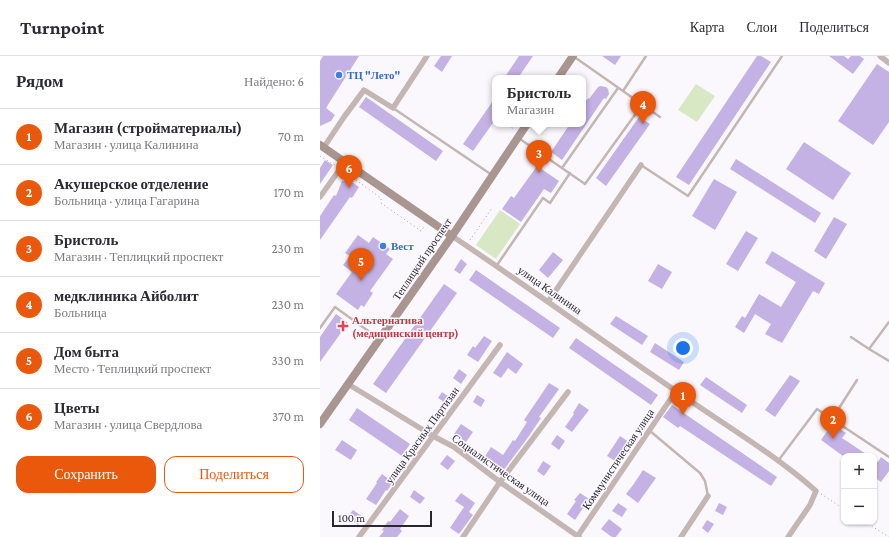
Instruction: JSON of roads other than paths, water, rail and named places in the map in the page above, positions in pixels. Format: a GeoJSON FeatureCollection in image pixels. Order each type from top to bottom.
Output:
{"type":"FeatureCollection","features":[{"type":"Feature","properties":{"kind":"main road"},"geometry":{"type":"LineString","coordinates":[[560,75],[573,56]]}},
{"type":"Feature","properties":{"kind":"main road","name":"Теплицкий проспект"},"geometry":{"type":"LineString","coordinates":[[320,424],[452,236],[525,127]]}},
{"type":"Feature","properties":{"kind":"main road","name":"улица Калинина"},"geometry":{"type":"LineString","coordinates":[[322,146],[343,165],[452,236]]}},
{"type":"Feature","properties":{"kind":"street"},"geometry":{"type":"LineString","coordinates":[[322,146],[364,90],[393,108],[427,56]]}},
{"type":"Feature","properties":{"kind":"street"},"geometry":{"type":"LineString","coordinates":[[880,56],[889,63]]}},
{"type":"Feature","properties":{"kind":"street"},"geometry":{"type":"LineString","coordinates":[[320,197],[343,165]]}},
{"type":"Feature","properties":{"kind":"street"},"geometry":{"type":"LineString","coordinates":[[548,302],[641,165]]}},
{"type":"Feature","properties":{"kind":"street","name":"улица Калинина"},"geometry":{"type":"LineString","coordinates":[[452,236],[768,453],[816,491],[810,505],[788,537]]}},
{"type":"Feature","properties":{"kind":"street","name":"улица Красных Партизан"},"geometry":{"type":"LineString","coordinates":[[359,537],[500,345]]}},
{"type":"Feature","properties":{"kind":"street","name":"Социалистическая улица"},"geometry":{"type":"LineString","coordinates":[[348,384],[433,436],[454,447],[500,482],[578,537]]}},
{"type":"Feature","properties":{"kind":"street","name":"Коммунистическая улица"},"geometry":{"type":"LineString","coordinates":[[578,537],[676,391]]}},
{"type":"Feature","properties":{"kind":"street"},"geometry":{"type":"LineString","coordinates":[[463,537],[500,482],[568,392]]}},
{"type":"Feature","properties":{"kind":"street"},"geometry":{"type":"LineString","coordinates":[[681,537],[708,496]]}},
{"type":"Feature","properties":{"kind":"lane"},"geometry":{"type":"LineString","coordinates":[[573,56],[660,117]]}},
{"type":"Feature","properties":{"kind":"lane"},"geometry":{"type":"LineString","coordinates":[[623,91],[646,56]]}},
{"type":"Feature","properties":{"kind":"lane"},"geometry":{"type":"LineString","coordinates":[[641,165],[688,196],[782,56]]}},
{"type":"Feature","properties":{"kind":"lane"},"geometry":{"type":"LineString","coordinates":[[562,168],[618,88]]}},
{"type":"Feature","properties":{"kind":"lane"},"geometry":{"type":"LineString","coordinates":[[517,138],[586,184],[642,105]]}},
{"type":"Feature","properties":{"kind":"lane"},"geometry":{"type":"LineString","coordinates":[[393,108],[492,175]]}},
{"type":"Feature","properties":{"kind":"lane"},"geometry":{"type":"LineString","coordinates":[[497,266],[543,198],[550,203],[570,173]]}},
{"type":"Feature","properties":{"kind":"lane"},"geometry":{"type":"LineString","coordinates":[[320,328],[335,307],[380,339]]}},
{"type":"Feature","properties":{"kind":"lane"},"geometry":{"type":"LineString","coordinates":[[320,321],[324,323]]}},
{"type":"Feature","properties":{"kind":"lane"},"geometry":{"type":"LineString","coordinates":[[869,349],[889,322]]}},
{"type":"Feature","properties":{"kind":"lane"},"geometry":{"type":"LineString","coordinates":[[851,337],[889,361]]}},
{"type":"Feature","properties":{"kind":"lane"},"geometry":{"type":"LineString","coordinates":[[832,419],[857,380]]}},
{"type":"Feature","properties":{"kind":"lane"},"geometry":{"type":"LineString","coordinates":[[778,461],[818,409],[889,457]]}},
{"type":"Feature","properties":{"kind":"lane"},"geometry":{"type":"LineString","coordinates":[[649,430],[700,473],[705,481],[708,496]]}},
{"type":"Feature","properties":{"kind":"place","name":"ТЦ \"Лето\""},"geometry":{"type":"Point","coordinates":[339,75]}},
{"type":"Feature","properties":{"kind":"place","name":"медклиника Айболит"},"geometry":{"type":"Point","coordinates":[643,124]}},
{"type":"Feature","properties":{"kind":"place","name":"Бристоль"},"geometry":{"type":"Point","coordinates":[539,173]}},
{"type":"Feature","properties":{"kind":"place","name":"Цветы"},"geometry":{"type":"Point","coordinates":[349,188]}},
{"type":"Feature","properties":{"kind":"place","name":"Вест"},"geometry":{"type":"Point","coordinates":[383,246]}},
{"type":"Feature","properties":{"kind":"place","name":"Дом быта"},"geometry":{"type":"Point","coordinates":[361,281]}},
{"type":"Feature","properties":{"kind":"place","name":"Альтернатива (медицинский центр)"},"geometry":{"type":"Point","coordinates":[343,326]}},
{"type":"Feature","properties":{"kind":"place","name":"Магазин (стройматериалы)"},"geometry":{"type":"Point","coordinates":[683,415]}},
{"type":"Feature","properties":{"kind":"place","name":"Акушерское отделение"},"geometry":{"type":"Point","coordinates":[833,439]}}]}
